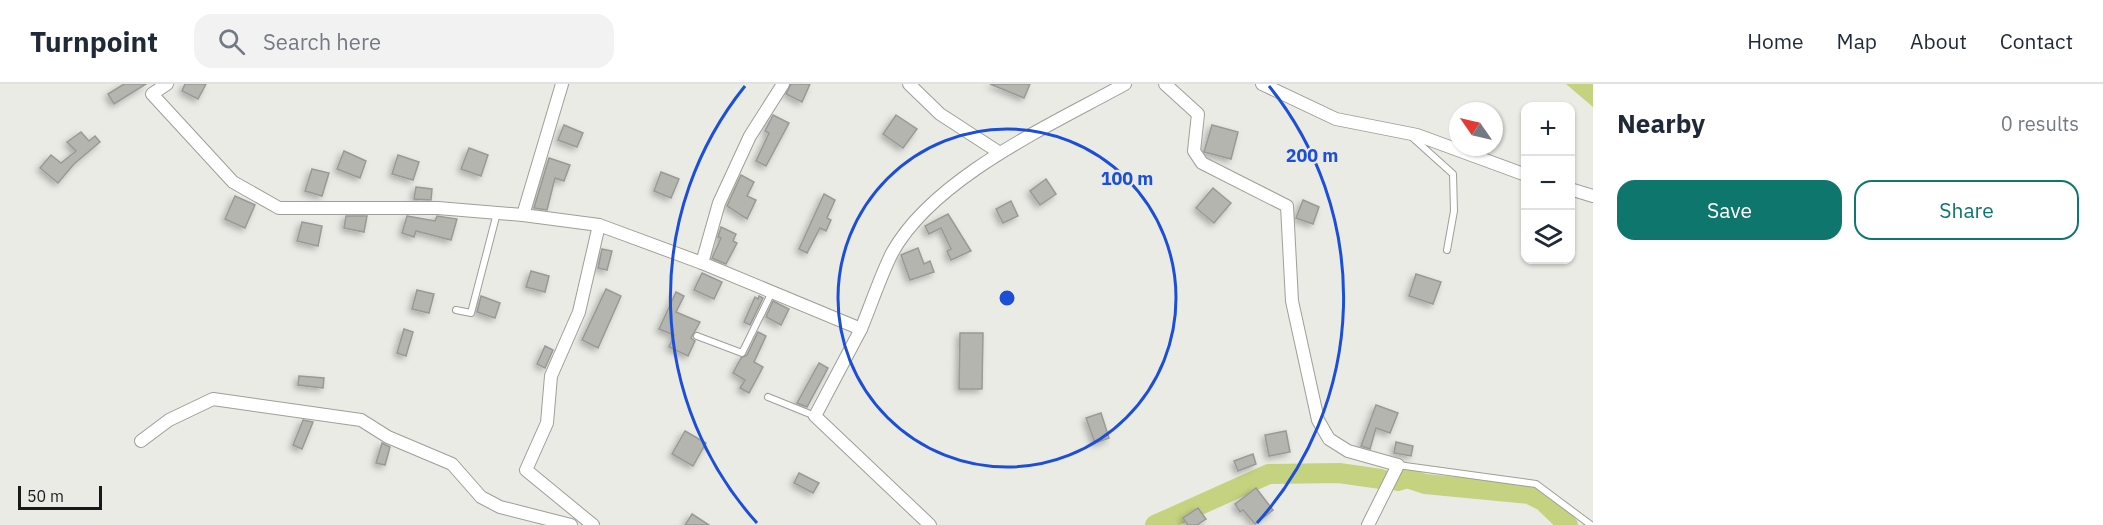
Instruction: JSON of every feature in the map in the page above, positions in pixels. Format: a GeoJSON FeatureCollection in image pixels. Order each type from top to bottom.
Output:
{"type":"FeatureCollection","features":[{"type":"Feature","properties":{"kind":"street"},"geometry":{"type":"LineString","coordinates":[[167,84],[152,94],[233,182],[279,208],[438,208],[523,215],[599,225],[702,263],[861,329]]}},
{"type":"Feature","properties":{"kind":"street"},"geometry":{"type":"LineString","coordinates":[[523,215],[562,84]]}},
{"type":"Feature","properties":{"kind":"street"},"geometry":{"type":"LineString","coordinates":[[702,263],[723,194],[750,136],[783,84]]}},
{"type":"Feature","properties":{"kind":"street"},"geometry":{"type":"LineString","coordinates":[[909,84],[940,114],[1000,153]]}},
{"type":"Feature","properties":{"kind":"street"},"geometry":{"type":"LineString","coordinates":[[930,525],[815,416],[861,329],[893,253],[930,204],[1000,153],[1125,84]]}},
{"type":"Feature","properties":{"kind":"street"},"geometry":{"type":"LineString","coordinates":[[1166,84],[1198,114],[1194,151],[1202,163],[1287,206],[1292,301],[1318,420],[1329,439],[1348,451],[1398,465],[1368,525]]}},
{"type":"Feature","properties":{"kind":"street"},"geometry":{"type":"LineString","coordinates":[[1262,84],[1336,119],[1408,133],[1521,173]]}},
{"type":"Feature","properties":{"kind":"street"},"geometry":{"type":"LineString","coordinates":[[1575,191],[1593,196]]}},
{"type":"Feature","properties":{"kind":"street"},"geometry":{"type":"LineString","coordinates":[[593,525],[526,470],[547,423],[551,376],[579,312],[599,225]]}},
{"type":"Feature","properties":{"kind":"street"},"geometry":{"type":"LineString","coordinates":[[141,441],[169,420],[213,399],[361,420],[388,437],[452,464],[481,497],[500,507],[571,525]]}},
{"type":"Feature","properties":{"kind":"lane"},"geometry":{"type":"LineString","coordinates":[[1408,133],[1453,174],[1454,211],[1447,250]]}},
{"type":"Feature","properties":{"kind":"lane"},"geometry":{"type":"LineString","coordinates":[[456,310],[471,313],[498,213]]}},
{"type":"Feature","properties":{"kind":"lane"},"geometry":{"type":"LineString","coordinates":[[697,336],[742,353],[772,292]]}},
{"type":"Feature","properties":{"kind":"lane"},"geometry":{"type":"LineString","coordinates":[[768,397],[815,416]]}},
{"type":"Feature","properties":{"kind":"lane"},"geometry":{"type":"LineString","coordinates":[[1398,465],[1536,484],[1590,525]]}},
{"type":"Feature","properties":{"kind":"shaded area"},"geometry":{"type":"Polygon","coordinates":[[[1566,84],[1593,84],[1593,107],[1566,84]]]}},
{"type":"Feature","properties":{"kind":"building"},"geometry":{"type":"Polygon","coordinates":[[[124,84],[146,84],[114,104],[108,94],[124,84]]]}},
{"type":"Feature","properties":{"kind":"building"},"geometry":{"type":"Polygon","coordinates":[[[185,84],[206,84],[198,99],[182,91],[185,84]]]}},
{"type":"Feature","properties":{"kind":"building"},"geometry":{"type":"Polygon","coordinates":[[[791,84],[810,84],[802,102],[786,94],[791,84]]]}},
{"type":"Feature","properties":{"kind":"building"},"geometry":{"type":"Polygon","coordinates":[[[990,84],[1030,84],[1024,98],[990,84]]]}},
{"type":"Feature","properties":{"kind":"building"},"geometry":{"type":"Polygon","coordinates":[[[773,115],[789,123],[766,166],[756,161],[769,133],[765,131],[773,115]]]}},
{"type":"Feature","properties":{"kind":"building"},"geometry":{"type":"Polygon","coordinates":[[[896,115],[917,129],[903,148],[883,134],[896,115]]]}},
{"type":"Feature","properties":{"kind":"building"},"geometry":{"type":"Polygon","coordinates":[[[564,125],[583,133],[577,147],[558,140],[564,125]]]}},
{"type":"Feature","properties":{"kind":"building"},"geometry":{"type":"Polygon","coordinates":[[[1212,125],[1238,132],[1231,159],[1204,152],[1212,125]]]}},
{"type":"Feature","properties":{"kind":"building"},"geometry":{"type":"Polygon","coordinates":[[[81,132],[89,141],[95,136],[100,142],[74,164],[58,183],[40,168],[51,155],[61,163],[76,151],[67,142],[81,132]]]}},
{"type":"Feature","properties":{"kind":"building"},"geometry":{"type":"Polygon","coordinates":[[[469,148],[488,155],[481,176],[461,169],[469,148]]]}},
{"type":"Feature","properties":{"kind":"building"},"geometry":{"type":"Polygon","coordinates":[[[344,151],[366,161],[360,178],[337,169],[344,151]]]}},
{"type":"Feature","properties":{"kind":"building"},"geometry":{"type":"Polygon","coordinates":[[[398,155],[419,162],[413,180],[392,174],[398,155]]]}},
{"type":"Feature","properties":{"kind":"building"},"geometry":{"type":"Polygon","coordinates":[[[549,158],[570,165],[564,181],[555,178],[547,210],[534,208],[549,158]]]}},
{"type":"Feature","properties":{"kind":"building"},"geometry":{"type":"Polygon","coordinates":[[[312,169],[329,173],[322,196],[305,191],[312,169]]]}},
{"type":"Feature","properties":{"kind":"building"},"geometry":{"type":"Polygon","coordinates":[[[661,172],[679,179],[671,198],[654,191],[661,172]]]}},
{"type":"Feature","properties":{"kind":"building"},"geometry":{"type":"Polygon","coordinates":[[[741,175],[754,182],[747,196],[756,200],[747,219],[727,206],[741,175]]]}},
{"type":"Feature","properties":{"kind":"building"},"geometry":{"type":"Polygon","coordinates":[[[1046,179],[1056,194],[1040,205],[1030,191],[1046,179]]]}},
{"type":"Feature","properties":{"kind":"building"},"geometry":{"type":"Polygon","coordinates":[[[416,187],[432,189],[431,200],[414,199],[416,187]]]}},
{"type":"Feature","properties":{"kind":"building"},"geometry":{"type":"Polygon","coordinates":[[[1213,188],[1231,203],[1214,223],[1196,208],[1213,188]]]}},
{"type":"Feature","properties":{"kind":"building"},"geometry":{"type":"Polygon","coordinates":[[[824,194],[835,200],[827,218],[831,220],[826,231],[820,228],[807,253],[799,249],[824,194]]]}},
{"type":"Feature","properties":{"kind":"building"},"geometry":{"type":"Polygon","coordinates":[[[235,196],[255,205],[245,228],[225,219],[235,196]]]}},
{"type":"Feature","properties":{"kind":"building"},"geometry":{"type":"Polygon","coordinates":[[[1303,200],[1319,207],[1313,224],[1296,218],[1303,200]]]}},
{"type":"Feature","properties":{"kind":"building"},"geometry":{"type":"Polygon","coordinates":[[[1011,201],[1018,216],[1003,223],[996,209],[1011,201]]]}},
{"type":"Feature","properties":{"kind":"building"},"geometry":{"type":"Polygon","coordinates":[[[948,214],[971,251],[951,260],[947,251],[951,249],[941,228],[929,234],[925,226],[948,214]]]}},
{"type":"Feature","properties":{"kind":"building"},"geometry":{"type":"Polygon","coordinates":[[[346,216],[367,216],[364,232],[344,228],[346,216]]]}},
{"type":"Feature","properties":{"kind":"building"},"geometry":{"type":"Polygon","coordinates":[[[407,216],[435,221],[437,216],[457,219],[451,240],[416,231],[414,237],[402,233],[407,216]]]}},
{"type":"Feature","properties":{"kind":"building"},"geometry":{"type":"Polygon","coordinates":[[[302,222],[322,226],[318,246],[297,241],[302,222]]]}},
{"type":"Feature","properties":{"kind":"building"},"geometry":{"type":"Polygon","coordinates":[[[721,227],[736,234],[733,241],[737,243],[726,264],[712,258],[721,238],[718,237],[721,227]]]}},
{"type":"Feature","properties":{"kind":"building"},"geometry":{"type":"Polygon","coordinates":[[[918,248],[924,264],[930,261],[934,272],[910,280],[901,255],[918,248]]]}},
{"type":"Feature","properties":{"kind":"building"},"geometry":{"type":"Polygon","coordinates":[[[602,249],[612,251],[607,270],[598,268],[602,249]]]}},
{"type":"Feature","properties":{"kind":"building"},"geometry":{"type":"Polygon","coordinates":[[[531,271],[549,276],[545,292],[526,287],[531,271]]]}},
{"type":"Feature","properties":{"kind":"building"},"geometry":{"type":"Polygon","coordinates":[[[702,273],[722,282],[714,299],[694,290],[702,273]]]}},
{"type":"Feature","properties":{"kind":"building"},"geometry":{"type":"Polygon","coordinates":[[[1416,274],[1441,282],[1433,304],[1409,296],[1416,274]]]}},
{"type":"Feature","properties":{"kind":"building"},"geometry":{"type":"Polygon","coordinates":[[[606,289],[621,296],[598,348],[582,340],[606,289]]]}},
{"type":"Feature","properties":{"kind":"building"},"geometry":{"type":"Polygon","coordinates":[[[417,290],[434,294],[429,313],[412,309],[417,290]]]}},
{"type":"Feature","properties":{"kind":"building"},"geometry":{"type":"Polygon","coordinates":[[[676,292],[684,296],[676,312],[700,322],[691,338],[695,341],[688,356],[669,347],[674,335],[659,329],[676,292]]]}},
{"type":"Feature","properties":{"kind":"building"},"geometry":{"type":"Polygon","coordinates":[[[481,296],[500,303],[495,318],[477,312],[481,296]]]}},
{"type":"Feature","properties":{"kind":"building"},"geometry":{"type":"Polygon","coordinates":[[[759,296],[763,298],[750,325],[744,322],[755,297],[758,299],[759,296]]]}},
{"type":"Feature","properties":{"kind":"building"},"geometry":{"type":"Polygon","coordinates":[[[773,301],[789,309],[781,325],[766,317],[773,301]]]}},
{"type":"Feature","properties":{"kind":"building"},"geometry":{"type":"Polygon","coordinates":[[[404,329],[413,332],[406,356],[397,353],[404,329]]]}},
{"type":"Feature","properties":{"kind":"building"},"geometry":{"type":"Polygon","coordinates":[[[758,332],[766,336],[754,362],[763,367],[749,393],[740,388],[745,380],[733,373],[741,358],[747,355],[758,332]]]}},
{"type":"Feature","properties":{"kind":"building"},"geometry":{"type":"Polygon","coordinates":[[[960,333],[983,333],[982,389],[959,389],[960,333]]]}},
{"type":"Feature","properties":{"kind":"building"},"geometry":{"type":"Polygon","coordinates":[[[545,346],[553,350],[545,368],[537,364],[545,346]]]}},
{"type":"Feature","properties":{"kind":"building"},"geometry":{"type":"Polygon","coordinates":[[[819,363],[828,368],[807,407],[797,403],[819,363]]]}},
{"type":"Feature","properties":{"kind":"building"},"geometry":{"type":"Polygon","coordinates":[[[299,376],[324,378],[323,388],[298,385],[299,376]]]}},
{"type":"Feature","properties":{"kind":"building"},"geometry":{"type":"Polygon","coordinates":[[[1376,405],[1398,413],[1390,433],[1376,428],[1370,449],[1361,446],[1376,405]]]}},
{"type":"Feature","properties":{"kind":"building"},"geometry":{"type":"Polygon","coordinates":[[[1101,413],[1109,438],[1095,443],[1086,418],[1101,413]]]}},
{"type":"Feature","properties":{"kind":"building"},"geometry":{"type":"Polygon","coordinates":[[[303,420],[313,422],[302,449],[293,445],[303,420]]]}},
{"type":"Feature","properties":{"kind":"building"},"geometry":{"type":"Polygon","coordinates":[[[685,431],[706,443],[693,466],[672,454],[685,431]]]}},
{"type":"Feature","properties":{"kind":"building"},"geometry":{"type":"Polygon","coordinates":[[[1286,431],[1290,452],[1269,456],[1265,435],[1286,431]]]}},
{"type":"Feature","properties":{"kind":"building"},"geometry":{"type":"Polygon","coordinates":[[[1396,442],[1413,446],[1411,456],[1394,453],[1396,442]]]}},
{"type":"Feature","properties":{"kind":"building"},"geometry":{"type":"Polygon","coordinates":[[[382,443],[390,447],[385,465],[376,463],[382,443]]]}},
{"type":"Feature","properties":{"kind":"building"},"geometry":{"type":"Polygon","coordinates":[[[1253,454],[1256,464],[1238,471],[1234,461],[1253,454]]]}},
{"type":"Feature","properties":{"kind":"building"},"geometry":{"type":"Polygon","coordinates":[[[799,473],[819,483],[813,493],[794,483],[799,473]]]}},
{"type":"Feature","properties":{"kind":"building"},"geometry":{"type":"Polygon","coordinates":[[[1256,488],[1273,510],[1255,524],[1243,510],[1240,512],[1235,504],[1256,488]]]}},
{"type":"Feature","properties":{"kind":"building"},"geometry":{"type":"Polygon","coordinates":[[[1198,508],[1206,519],[1197,525],[1188,525],[1183,518],[1198,508]]]}},
{"type":"Feature","properties":{"kind":"building"},"geometry":{"type":"Polygon","coordinates":[[[692,514],[709,525],[685,525],[692,514]]]}},
{"type":"Feature","properties":{"kind":"waterway"},"geometry":{"type":"LineString","coordinates":[[1155,525],[1269,474],[1339,473],[1381,479]]}},
{"type":"Feature","properties":{"kind":"waterway"},"geometry":{"type":"LineString","coordinates":[[1398,481],[1407,478],[1425,484],[1529,494],[1543,501],[1568,525]]}}]}
